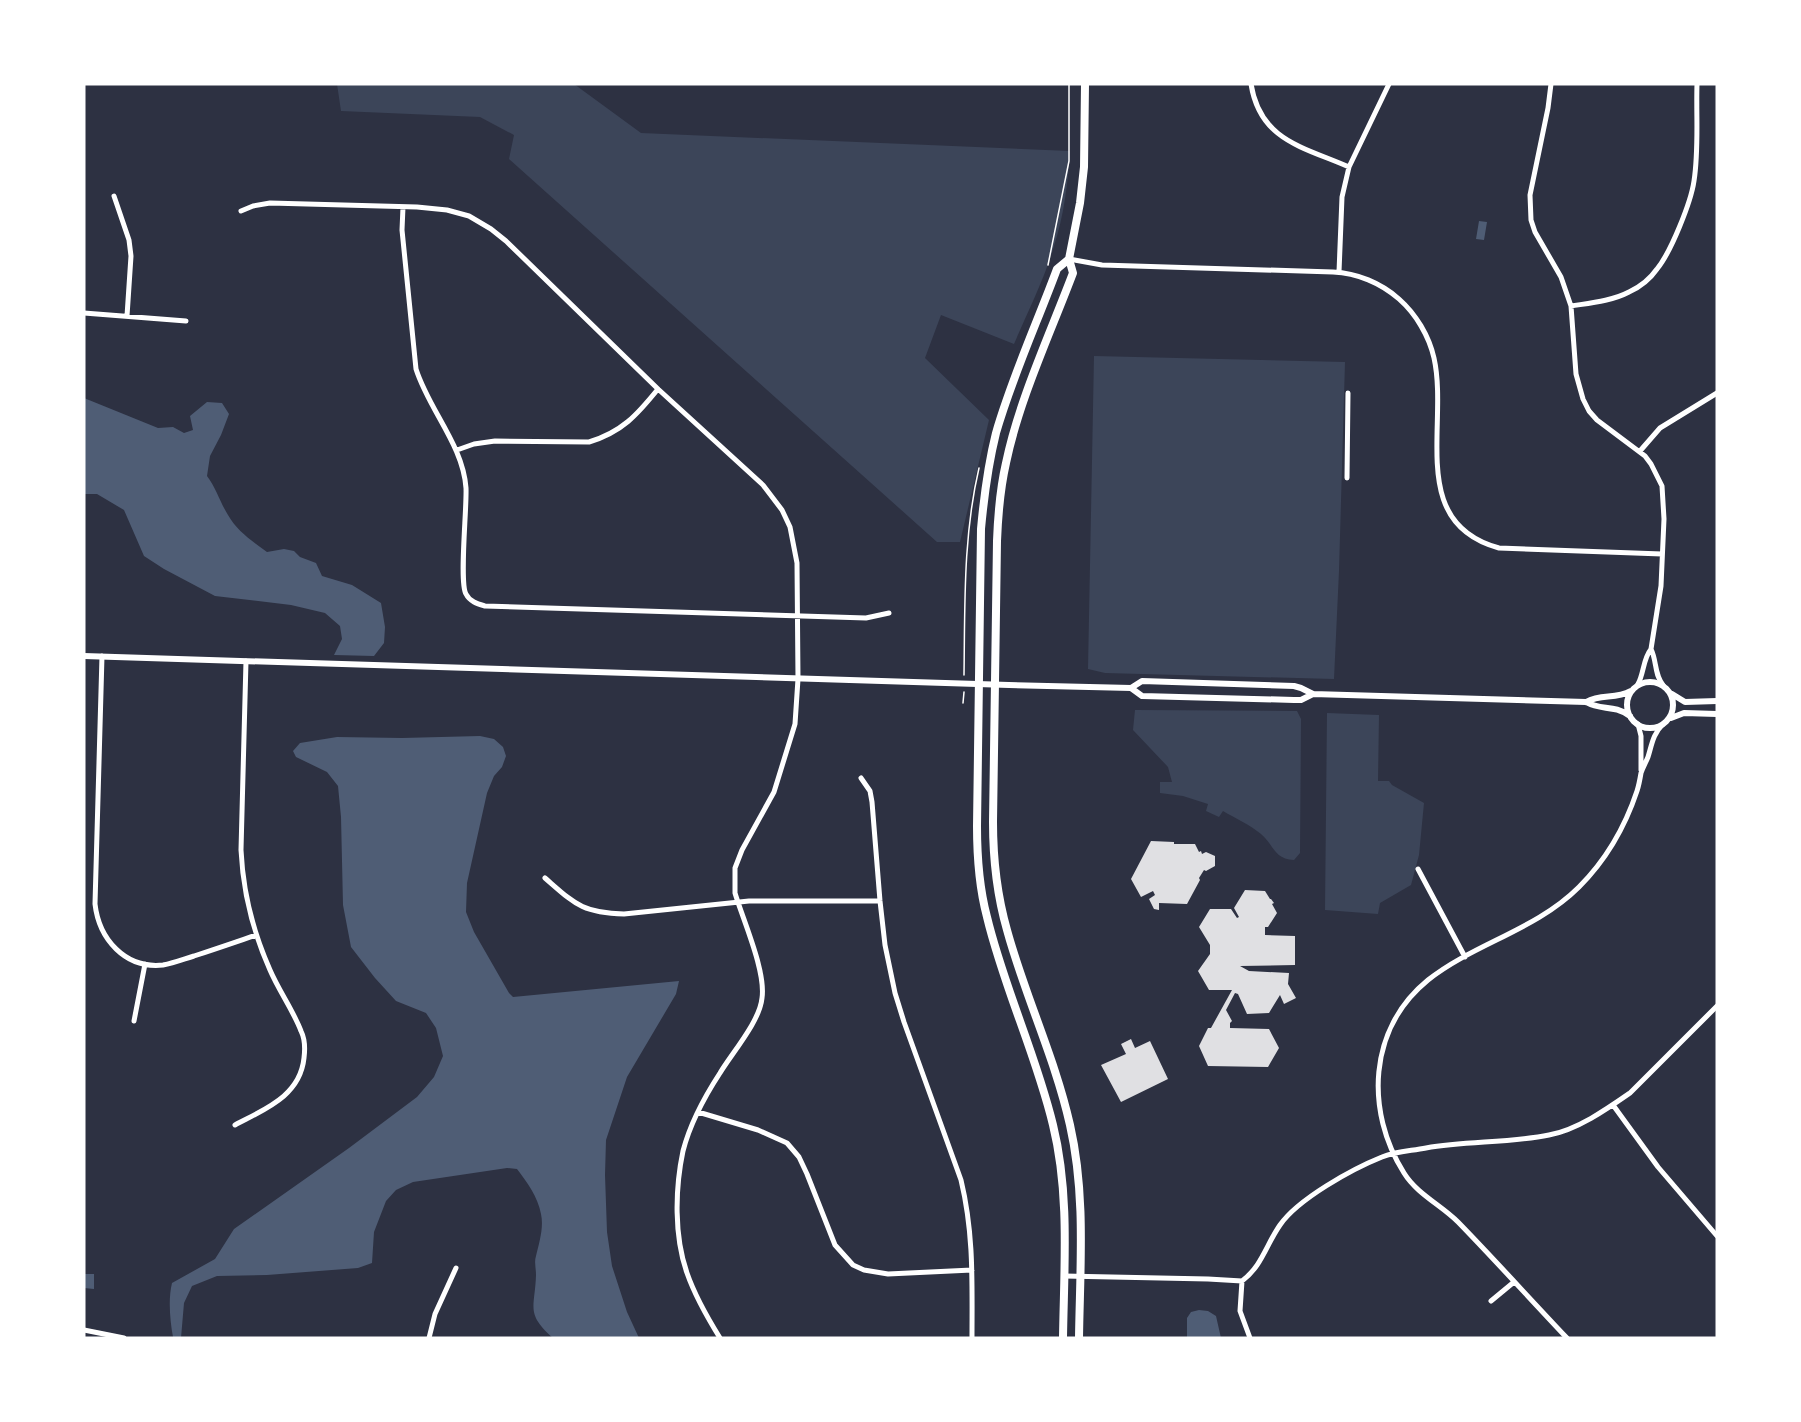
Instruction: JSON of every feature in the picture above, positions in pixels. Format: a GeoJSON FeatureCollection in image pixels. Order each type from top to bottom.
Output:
{"type":"FeatureCollection","features":[{"type":"Feature","properties":{"kind":"main road"},"geometry":{"type":"LineString","coordinates":[[1079,1338],[1080,1190],[1070,1124],[1059,1084],[1012,948],[998,889],[993,842],[997,535],[1003,480],[1020,413],[1073,273],[1069,259],[1082,192],[1085,84]]}},
{"type":"Feature","properties":{"kind":"main road"},"geometry":{"type":"LineString","coordinates":[[1063,1338],[1064,1186],[1054,1128],[1045,1095],[994,944],[982,894],[976,826],[981,529],[989,463],[1003,411],[1057,269],[1069,259]]}},
{"type":"Feature","properties":{"kind":"street"},"geometry":{"type":"LineString","coordinates":[[1251,84],[1264,118],[1280,135],[1290,143],[1349,167]]}},
{"type":"Feature","properties":{"kind":"street"},"geometry":{"type":"LineString","coordinates":[[1339,272],[1342,197],[1349,167],[1389,84]]}},
{"type":"Feature","properties":{"kind":"street"},"geometry":{"type":"LineString","coordinates":[[1551,84],[1530,195],[1535,232],[1561,277],[1571,306],[1576,374],[1582,399],[1598,420],[1640,451],[1652,464],[1662,486],[1664,519],[1661,586],[1651,649],[1646,656],[1644,671],[1627,703],[1630,716]]}},
{"type":"Feature","properties":{"kind":"street"},"geometry":{"type":"LineString","coordinates":[[1571,306],[1619,297],[1629,292],[1648,279],[1666,255],[1684,214],[1694,180],[1696,84]]}},
{"type":"Feature","properties":{"kind":"street"},"geometry":{"type":"LineString","coordinates":[[114,196],[129,240],[131,256],[127,316]]}},
{"type":"Feature","properties":{"kind":"street"},"geometry":{"type":"LineString","coordinates":[[241,211],[270,203],[403,207],[447,210],[469,216],[506,241],[658,389],[763,485],[782,510],[790,527],[797,563],[798,678],[795,724],[774,792],[742,850],[735,868],[735,893],[762,978],[762,999],[750,1028],[719,1074],[699,1112],[683,1150],[680,1175],[678,1218],[686,1271],[700,1304],[720,1338]]}},
{"type":"Feature","properties":{"kind":"street"},"geometry":{"type":"LineString","coordinates":[[403,207],[402,230],[416,369],[422,387],[462,461],[466,488],[464,588],[470,599],[485,606],[866,618],[889,613]]}},
{"type":"Feature","properties":{"kind":"street"},"geometry":{"type":"LineString","coordinates":[[1069,259],[1102,265],[1339,272],[1370,280],[1392,293],[1413,314],[1429,341],[1434,359],[1436,382],[1439,488],[1448,511],[1461,529],[1478,540],[1499,548],[1662,554]]}},
{"type":"Feature","properties":{"kind":"street"},"geometry":{"type":"LineString","coordinates":[[84,313],[186,321]]}},
{"type":"Feature","properties":{"kind":"street"},"geometry":{"type":"LineString","coordinates":[[457,450],[474,444],[495,441],[589,442],[621,428],[658,389]]}},
{"type":"Feature","properties":{"kind":"street"},"geometry":{"type":"LineString","coordinates":[[1347,478],[1348,393]]}},
{"type":"Feature","properties":{"kind":"street"},"geometry":{"type":"LineString","coordinates":[[1640,451],[1660,428],[1717,393]]}},
{"type":"Feature","properties":{"kind":"street"},"geometry":{"type":"LineString","coordinates":[[1651,649],[1658,679],[1669,691],[1685,702],[1717,701]]}},
{"type":"Feature","properties":{"kind":"street"},"geometry":{"type":"LineString","coordinates":[[84,656],[994,685],[1131,688],[1142,681],[1294,686],[1313,694],[1586,702],[1599,707],[1616,708],[1638,724],[1650,728],[1666,722],[1674,705],[1669,691]]}},
{"type":"Feature","properties":{"kind":"street"},"geometry":{"type":"LineString","coordinates":[[102,656],[96,866],[96,914],[99,925],[113,947],[127,957],[145,964],[173,963],[256,935]]}},
{"type":"Feature","properties":{"kind":"street"},"geometry":{"type":"LineString","coordinates":[[236,1125],[268,1108],[288,1093],[299,1078],[304,1061],[301,1030],[270,971],[256,935],[245,888],[241,850],[246,662]]}},
{"type":"Feature","properties":{"kind":"street"},"geometry":{"type":"LineString","coordinates":[[1638,684],[1651,681],[1663,685]]}},
{"type":"Feature","properties":{"kind":"street"},"geometry":{"type":"LineString","coordinates":[[1131,688],[1142,696],[1301,700],[1313,694]]}},
{"type":"Feature","properties":{"kind":"street"},"geometry":{"type":"LineString","coordinates":[[1586,702],[1599,696],[1619,696],[1632,691]]}},
{"type":"Feature","properties":{"kind":"street"},"geometry":{"type":"LineString","coordinates":[[1566,1338],[1457,1221],[1412,1184],[1392,1153],[1384,1132],[1378,1096],[1379,1067],[1387,1038],[1396,1018],[1417,991],[1433,976],[1542,916],[1564,901],[1584,882],[1618,835],[1637,790],[1655,734],[1666,722],[1684,713],[1717,714]]}},
{"type":"Feature","properties":{"kind":"street"},"geometry":{"type":"LineString","coordinates":[[1638,724],[1641,736],[1642,771]]}},
{"type":"Feature","properties":{"kind":"street"},"geometry":{"type":"LineString","coordinates":[[861,778],[870,790],[872,802],[885,945],[895,993],[961,1180],[970,1222],[972,1338]]}},
{"type":"Feature","properties":{"kind":"street"},"geometry":{"type":"LineString","coordinates":[[1418,869],[1465,957]]}},
{"type":"Feature","properties":{"kind":"street"},"geometry":{"type":"LineString","coordinates":[[545,878],[583,908],[608,914],[737,902],[880,901]]}},
{"type":"Feature","properties":{"kind":"street"},"geometry":{"type":"LineString","coordinates":[[134,1021],[145,964]]}},
{"type":"Feature","properties":{"kind":"street"},"geometry":{"type":"LineString","coordinates":[[1064,1276],[1242,1281],[1256,1269],[1281,1223],[1296,1208],[1327,1186],[1371,1161],[1392,1153],[1550,1135],[1585,1121],[1613,1105],[1647,1077],[1717,1006]]}},
{"type":"Feature","properties":{"kind":"street"},"geometry":{"type":"LineString","coordinates":[[1613,1105],[1658,1167],[1717,1236]]}},
{"type":"Feature","properties":{"kind":"street"},"geometry":{"type":"LineString","coordinates":[[699,1112],[774,1136],[787,1143],[794,1150],[807,1174],[835,1245],[853,1265],[864,1270],[888,1274],[972,1270]]}},
{"type":"Feature","properties":{"kind":"street"},"geometry":{"type":"LineString","coordinates":[[429,1338],[440,1300],[456,1268]]}},
{"type":"Feature","properties":{"kind":"street"},"geometry":{"type":"LineString","coordinates":[[1242,1281],[1240,1311],[1250,1338]]}},
{"type":"Feature","properties":{"kind":"street"},"geometry":{"type":"LineString","coordinates":[[1491,1300],[1514,1282]]}},
{"type":"Feature","properties":{"kind":"street"},"geometry":{"type":"LineString","coordinates":[[84,1330],[124,1338]]}},
{"type":"Feature","properties":{"kind":"shaded area"},"geometry":{"type":"Polygon","coordinates":[[[337,84],[574,84],[641,133],[1070,151],[1065,199],[1057,235],[1041,283],[1014,344],[941,315],[925,358],[989,420],[960,542],[937,542],[509,159],[514,135],[480,117],[341,111],[337,84]]]}},
{"type":"Feature","properties":{"kind":"shaded area"},"geometry":{"type":"Polygon","coordinates":[[[1479,221],[1487,222],[1484,240],[1476,239],[1479,221]]]}},
{"type":"Feature","properties":{"kind":"shaded area"},"geometry":{"type":"Polygon","coordinates":[[[1094,356],[1345,362],[1334,679],[1105,673],[1088,669],[1094,356]]]}},
{"type":"Feature","properties":{"kind":"shaded area"},"geometry":{"type":"Polygon","coordinates":[[[84,398],[158,428],[173,427],[184,433],[193,430],[190,416],[207,402],[222,403],[229,414],[210,456],[207,476],[228,515],[240,531],[267,552],[284,549],[294,551],[300,557],[316,563],[322,576],[352,585],[381,603],[385,627],[384,643],[374,656],[334,655],[342,639],[340,626],[325,613],[291,605],[215,596],[144,556],[124,510],[97,494],[84,494],[84,398]]]}},
{"type":"Feature","properties":{"kind":"shaded area"},"geometry":{"type":"Polygon","coordinates":[[[1135,710],[1297,711],[1301,719],[1300,853],[1294,860],[1282,857],[1261,834],[1223,811],[1219,817],[1206,811],[1208,804],[1183,796],[1160,793],[1160,782],[1172,782],[1168,767],[1133,730],[1135,710]]]}},
{"type":"Feature","properties":{"kind":"shaded area"},"geometry":{"type":"Polygon","coordinates":[[[1327,713],[1379,715],[1378,781],[1389,781],[1424,803],[1419,855],[1411,885],[1380,903],[1378,914],[1325,910],[1327,713]]]}},
{"type":"Feature","properties":{"kind":"shaded area"},"geometry":{"type":"Polygon","coordinates":[[[480,736],[494,739],[503,747],[506,756],[487,793],[467,883],[466,912],[474,932],[509,993],[513,997],[679,981],[676,994],[627,1077],[606,1140],[607,1232],[612,1266],[627,1312],[639,1338],[553,1338],[538,1322],[534,1303],[535,1261],[542,1230],[540,1208],[528,1184],[517,1169],[507,1168],[413,1182],[396,1190],[386,1201],[374,1232],[372,1263],[358,1268],[267,1275],[217,1276],[192,1286],[184,1303],[181,1338],[173,1337],[170,1310],[172,1283],[215,1259],[234,1229],[417,1097],[434,1077],[443,1056],[436,1028],[426,1013],[396,1001],[351,947],[343,905],[338,786],[327,772],[296,757],[293,751],[300,743],[337,737],[480,736]]]}},
{"type":"Feature","properties":{"kind":"shaded area"},"geometry":{"type":"Polygon","coordinates":[[[84,1274],[94,1274],[94,1289],[84,1288],[84,1274]]]}},
{"type":"Feature","properties":{"kind":"shaded area"},"geometry":{"type":"Polygon","coordinates":[[[1208,1311],[1216,1316],[1221,1338],[1187,1338],[1187,1318],[1191,1312],[1208,1311]]]}},
{"type":"Feature","properties":{"kind":"building"},"geometry":{"type":"Polygon","coordinates":[[[1151,841],[1195,844],[1202,854],[1206,852],[1215,856],[1215,866],[1204,870],[1187,904],[1159,903],[1159,910],[1154,909],[1149,899],[1155,895],[1153,891],[1141,897],[1131,879],[1151,841]]]}},
{"type":"Feature","properties":{"kind":"building"},"geometry":{"type":"Polygon","coordinates":[[[1245,890],[1265,891],[1274,903],[1272,904],[1277,913],[1268,927],[1265,927],[1265,935],[1295,936],[1295,965],[1240,966],[1249,971],[1289,973],[1288,984],[1296,998],[1284,1004],[1280,995],[1269,1013],[1247,1014],[1238,994],[1235,993],[1226,1010],[1232,1021],[1230,1028],[1269,1029],[1279,1048],[1268,1067],[1208,1066],[1199,1046],[1232,990],[1209,990],[1198,971],[1210,954],[1210,945],[1199,927],[1210,909],[1231,909],[1237,918],[1239,917],[1234,908],[1245,890]]]}},
{"type":"Feature","properties":{"kind":"building"},"geometry":{"type":"Polygon","coordinates":[[[1131,1039],[1135,1048],[1150,1041],[1168,1079],[1121,1102],[1101,1065],[1126,1054],[1121,1044],[1131,1039]]]}}]}
